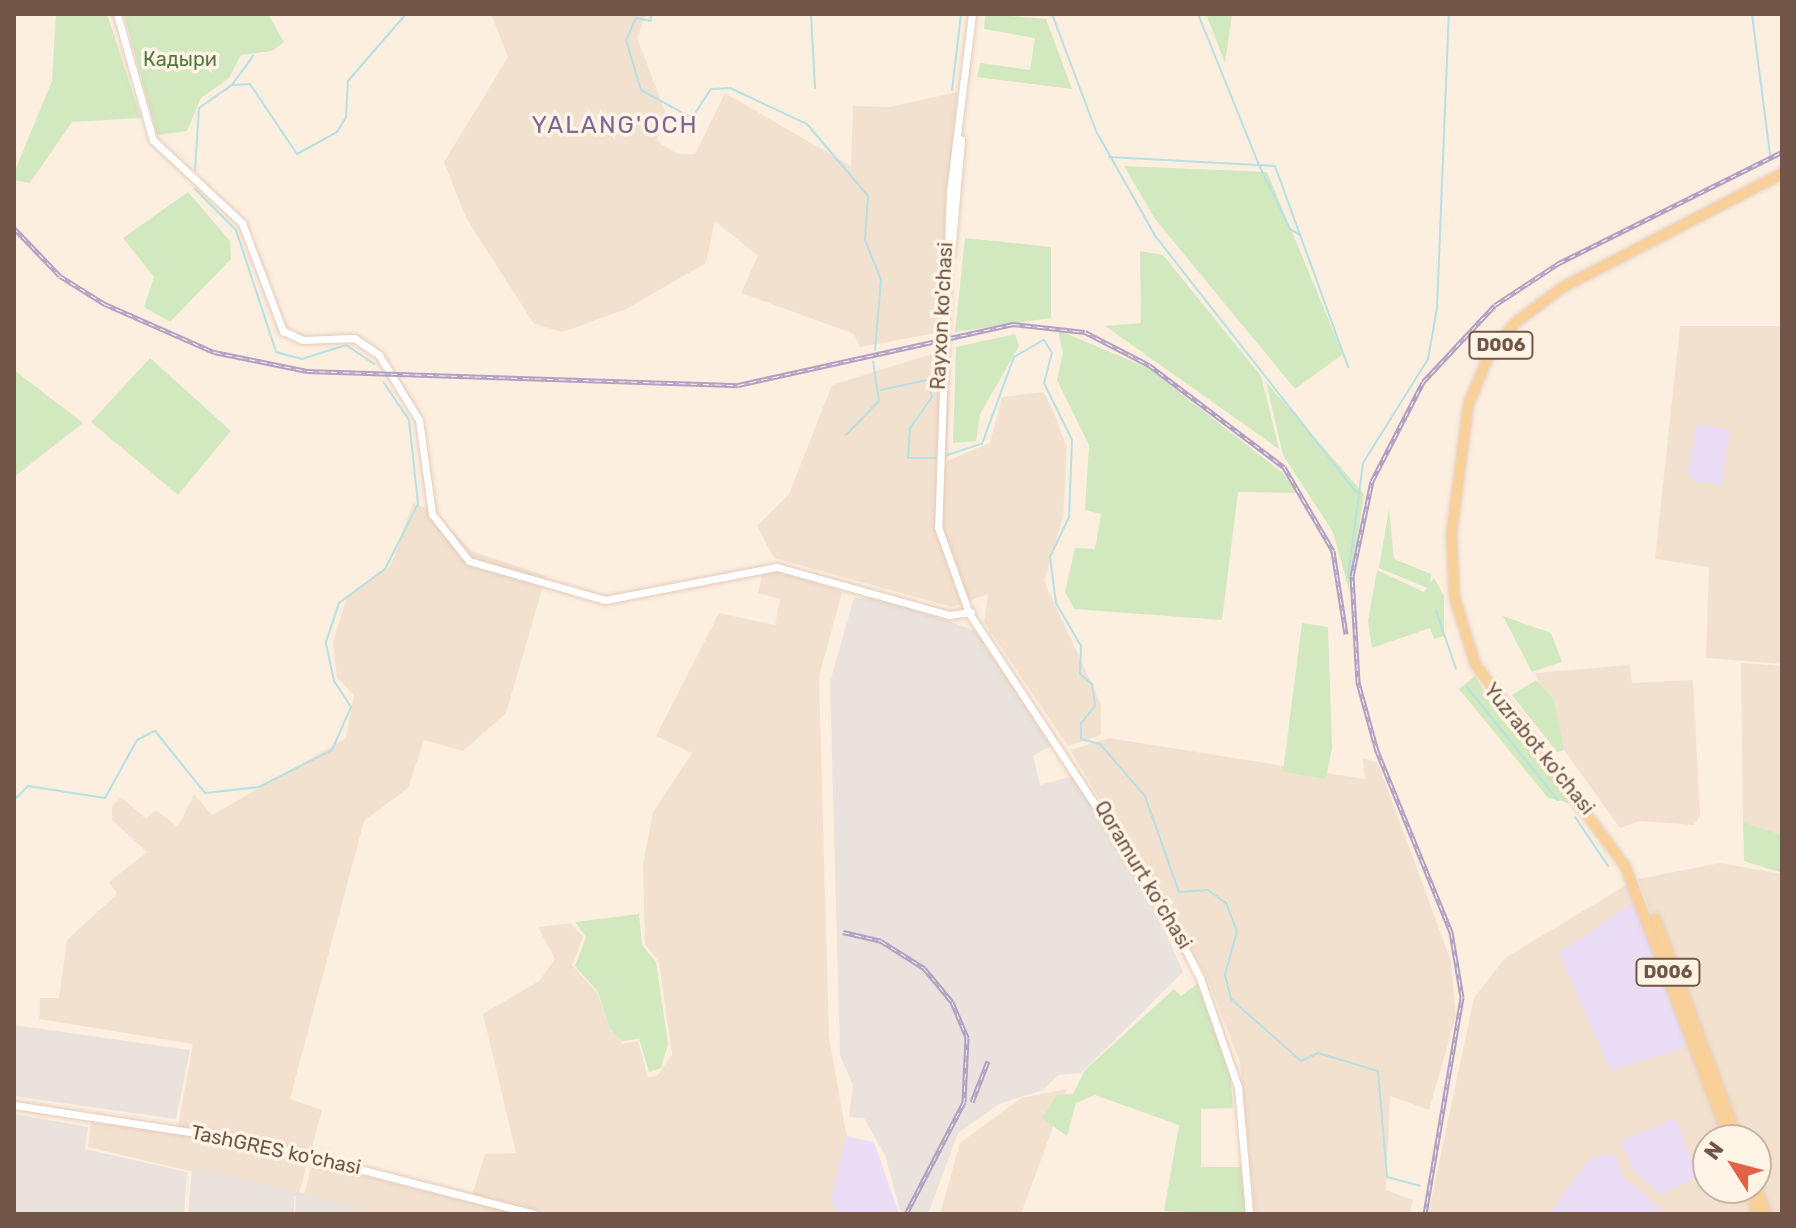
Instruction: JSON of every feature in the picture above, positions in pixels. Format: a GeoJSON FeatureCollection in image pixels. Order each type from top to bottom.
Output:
{"type":"FeatureCollection","features":[{"type":"Feature","properties":{"kind":"main road"},"geometry":{"type":"LineString","coordinates":[[117,14],[153,140],[242,223],[283,331],[303,340],[359,340],[386,364],[419,420],[432,514],[469,561],[537,586],[614,600],[777,567],[949,615],[970,612]]}},
{"type":"Feature","properties":{"kind":"main road","name":"Rayxon ko'chasi"},"geometry":{"type":"LineString","coordinates":[[970,612],[938,527],[936,463],[975,14]]}},
{"type":"Feature","properties":{"kind":"main road","name":"Yuzrabot ko'chasi"},"geometry":{"type":"LineString","coordinates":[[1755,190],[1782,173]]}},
{"type":"Feature","properties":{"kind":"main road","name":"Yuzrabot ko'chasi"},"geometry":{"type":"LineString","coordinates":[[1732,1124],[1644,892],[1591,808],[1508,707],[1478,663],[1454,597],[1451,533],[1463,424],[1487,358],[1514,323],[1552,293],[1782,179]]}},
{"type":"Feature","properties":{"kind":"main road","name":"Qoramurt koʻchasi"},"geometry":{"type":"LineString","coordinates":[[970,612],[1195,967],[1238,1087],[1250,1214]]}},
{"type":"Feature","properties":{"kind":"main road","name":"Yuzrabot ko'chasi"},"geometry":{"type":"LineString","coordinates":[[1591,808],[1639,895],[1723,1124]]}},
{"type":"Feature","properties":{"kind":"main road","name":"TashGRES ko'chasi"},"geometry":{"type":"LineString","coordinates":[[14,1105],[250,1141],[534,1214]]}},
{"type":"Feature","properties":{"kind":"shaded area"},"geometry":{"type":"Polygon","coordinates":[[[491,14],[646,14],[637,38],[665,111],[657,141],[677,154],[695,154],[725,93],[851,166],[853,106],[890,107],[957,92],[937,333],[860,347],[854,334],[741,293],[758,256],[715,221],[706,263],[626,309],[563,332],[534,324],[466,218],[444,162],[508,57],[491,14]]]}},
{"type":"Feature","properties":{"kind":"shaded area"},"geometry":{"type":"Polygon","coordinates":[[[1680,326],[1782,326],[1782,664],[1706,658],[1709,567],[1655,559],[1680,326]]]}},
{"type":"Feature","properties":{"kind":"shaded area"},"geometry":{"type":"Polygon","coordinates":[[[951,348],[947,461],[990,443],[1002,397],[1044,392],[1054,413],[1067,448],[1063,517],[1044,581],[1101,704],[1101,735],[1068,746],[984,622],[988,594],[952,607],[774,558],[757,526],[789,494],[832,385],[951,348]]]}},
{"type":"Feature","properties":{"kind":"shaded area"},"geometry":{"type":"Polygon","coordinates":[[[1697,424],[1731,430],[1721,485],[1694,481],[1688,472],[1697,424]]]}},
{"type":"Feature","properties":{"kind":"shaded area"},"geometry":{"type":"Polygon","coordinates":[[[413,503],[433,511],[471,551],[546,576],[506,713],[463,751],[424,740],[408,788],[364,821],[290,1099],[322,1110],[298,1197],[88,1147],[91,1121],[177,1132],[193,1044],[39,1019],[40,998],[59,998],[67,940],[117,894],[109,882],[147,852],[112,820],[112,806],[121,797],[146,819],[156,810],[178,827],[194,794],[212,815],[346,738],[354,695],[337,678],[333,642],[347,597],[390,567],[413,503]]]}},
{"type":"Feature","properties":{"kind":"shaded area"},"geometry":{"type":"Polygon","coordinates":[[[784,571],[842,592],[819,677],[829,1036],[860,1214],[376,1214],[304,1194],[312,1163],[470,1202],[485,1154],[516,1153],[483,1014],[539,981],[555,959],[538,927],[570,923],[583,937],[572,965],[598,994],[611,1032],[618,1031],[622,1044],[638,1041],[648,1077],[657,1076],[672,1055],[659,962],[645,944],[643,865],[653,812],[692,753],[656,736],[719,613],[775,625],[780,599],[758,593],[763,572],[784,571]]]}},
{"type":"Feature","properties":{"kind":"shaded area"},"geometry":{"type":"Polygon","coordinates":[[[854,598],[885,598],[978,632],[1054,744],[1033,756],[1040,785],[1073,776],[1153,903],[1183,972],[1081,1073],[1058,1075],[1043,1090],[999,1104],[958,1133],[928,1214],[901,1214],[885,1155],[864,1118],[849,1117],[853,1085],[840,1055],[830,682],[854,598]]]}},
{"type":"Feature","properties":{"kind":"shaded area"},"geometry":{"type":"Polygon","coordinates":[[[1741,663],[1782,666],[1782,835],[1743,822],[1741,663]]]}},
{"type":"Feature","properties":{"kind":"shaded area"},"geometry":{"type":"Polygon","coordinates":[[[1630,665],[1632,683],[1693,680],[1700,815],[1694,825],[1640,821],[1620,828],[1564,750],[1535,673],[1630,665]]]}},
{"type":"Feature","properties":{"kind":"shaded area"},"geometry":{"type":"Polygon","coordinates":[[[1109,738],[1365,779],[1363,758],[1378,763],[1451,961],[1456,1016],[1429,1110],[1390,1096],[1386,1190],[1413,1200],[1410,1214],[1255,1214],[1240,1062],[1206,975],[1070,750],[1109,738]]]}},
{"type":"Feature","properties":{"kind":"shaded area"},"geometry":{"type":"Polygon","coordinates":[[[1720,863],[1782,874],[1782,1214],[1766,1214],[1762,1204],[1772,1204],[1772,1124],[1732,1124],[1638,879],[1720,863]]]}},
{"type":"Feature","properties":{"kind":"shaded area"},"geometry":{"type":"Polygon","coordinates":[[[1633,881],[1723,1124],[1692,1124],[1692,1204],[1754,1204],[1758,1214],[1428,1214],[1474,998],[1505,958],[1633,881]]]}},
{"type":"Feature","properties":{"kind":"shaded area"},"geometry":{"type":"Polygon","coordinates":[[[1634,902],[1687,1047],[1611,1071],[1559,953],[1634,902]]]}},
{"type":"Feature","properties":{"kind":"shaded area"},"geometry":{"type":"Polygon","coordinates":[[[14,1025],[190,1050],[176,1119],[14,1096],[14,1025]]]}},
{"type":"Feature","properties":{"kind":"shaded area"},"geometry":{"type":"Polygon","coordinates":[[[1067,1089],[1021,1214],[940,1214],[960,1143],[1021,1098],[1067,1089]]]}},
{"type":"Feature","properties":{"kind":"shaded area"},"geometry":{"type":"Polygon","coordinates":[[[14,1114],[88,1127],[85,1149],[187,1172],[184,1214],[14,1214],[14,1114]]]}},
{"type":"Feature","properties":{"kind":"shaded area"},"geometry":{"type":"Polygon","coordinates":[[[1675,1118],[1692,1161],[1692,1179],[1661,1195],[1634,1171],[1621,1141],[1675,1118]]]}},
{"type":"Feature","properties":{"kind":"shaded area"},"geometry":{"type":"Polygon","coordinates":[[[846,1136],[874,1142],[899,1214],[842,1214],[830,1204],[846,1136]]]}},
{"type":"Feature","properties":{"kind":"shaded area"},"geometry":{"type":"Polygon","coordinates":[[[1614,1153],[1623,1177],[1662,1209],[1658,1214],[1549,1214],[1590,1158],[1614,1153]]]}},
{"type":"Feature","properties":{"kind":"shaded area"},"geometry":{"type":"Polygon","coordinates":[[[192,1168],[294,1192],[294,1214],[188,1214],[192,1168]]]}},
{"type":"Feature","properties":{"kind":"shaded area"},"geometry":{"type":"Polygon","coordinates":[[[296,1191],[378,1214],[295,1214],[296,1191]]]}},
{"type":"Feature","properties":{"kind":"green space","name":"Кадыри"},"geometry":{"type":"Polygon","coordinates":[[[56,14],[107,14],[141,118],[72,122],[30,183],[14,180],[14,173],[52,81],[56,14]]]}},
{"type":"Feature","properties":{"kind":"green space","name":"Кадыри"},"geometry":{"type":"Polygon","coordinates":[[[124,14],[268,14],[284,42],[272,51],[241,55],[229,78],[201,98],[187,131],[157,135],[124,14]]]}},
{"type":"Feature","properties":{"kind":"green space"},"geometry":{"type":"Polygon","coordinates":[[[985,14],[1046,19],[1072,89],[977,77],[980,63],[1030,70],[1035,38],[984,29],[985,14]]]}},
{"type":"Feature","properties":{"kind":"green space"},"geometry":{"type":"Polygon","coordinates":[[[1206,14],[1232,14],[1225,63],[1206,14]]]}},
{"type":"Feature","properties":{"kind":"green space"},"geometry":{"type":"Polygon","coordinates":[[[1124,166],[1267,172],[1343,354],[1295,389],[1155,219],[1124,166]]]}},
{"type":"Feature","properties":{"kind":"green space"},"geometry":{"type":"Polygon","coordinates":[[[188,192],[230,241],[231,259],[170,322],[144,307],[154,277],[123,238],[188,192]]]}},
{"type":"Feature","properties":{"kind":"green space"},"geometry":{"type":"Polygon","coordinates":[[[965,238],[1051,247],[1051,318],[955,332],[965,238]]]}},
{"type":"Feature","properties":{"kind":"green space"},"geometry":{"type":"Polygon","coordinates":[[[1140,251],[1163,255],[1261,376],[1279,449],[1105,326],[1141,323],[1140,251]]]}},
{"type":"Feature","properties":{"kind":"green space"},"geometry":{"type":"Polygon","coordinates":[[[1058,330],[1148,368],[1283,473],[1297,493],[1238,492],[1222,620],[1074,609],[1065,592],[1075,548],[1095,549],[1101,514],[1085,510],[1089,445],[1057,380],[1063,353],[1058,330]]]}},
{"type":"Feature","properties":{"kind":"green space"},"geometry":{"type":"Polygon","coordinates":[[[1015,334],[1019,346],[980,414],[976,441],[953,443],[956,347],[1015,334]]]}},
{"type":"Feature","properties":{"kind":"green space"},"geometry":{"type":"Polygon","coordinates":[[[150,358],[231,431],[178,495],[91,422],[150,358]]]}},
{"type":"Feature","properties":{"kind":"green space"},"geometry":{"type":"Polygon","coordinates":[[[14,370],[83,423],[14,477],[14,370]]]}},
{"type":"Feature","properties":{"kind":"green space"},"geometry":{"type":"Polygon","coordinates":[[[1266,382],[1364,494],[1350,593],[1333,532],[1283,455],[1266,382]]]}},
{"type":"Feature","properties":{"kind":"green space"},"geometry":{"type":"Polygon","coordinates":[[[1389,509],[1394,559],[1431,574],[1430,589],[1379,568],[1389,509]]]}},
{"type":"Feature","properties":{"kind":"green space"},"geometry":{"type":"Polygon","coordinates":[[[1377,570],[1424,592],[1434,578],[1444,596],[1444,636],[1434,639],[1430,628],[1372,648],[1368,621],[1377,570]]]}},
{"type":"Feature","properties":{"kind":"green space"},"geometry":{"type":"Polygon","coordinates":[[[1503,616],[1551,633],[1562,662],[1532,672],[1503,616]]]}},
{"type":"Feature","properties":{"kind":"green space"},"geometry":{"type":"Polygon","coordinates":[[[1302,623],[1328,627],[1332,748],[1326,779],[1283,772],[1302,623]]]}},
{"type":"Feature","properties":{"kind":"green space"},"geometry":{"type":"Polygon","coordinates":[[[1475,676],[1499,716],[1577,805],[1548,798],[1459,689],[1475,676]]]}},
{"type":"Feature","properties":{"kind":"green space"},"geometry":{"type":"Polygon","coordinates":[[[1536,680],[1554,700],[1564,750],[1557,752],[1512,695],[1536,680]]]}},
{"type":"Feature","properties":{"kind":"green space"},"geometry":{"type":"Polygon","coordinates":[[[1743,822],[1782,835],[1782,873],[1744,861],[1743,822]]]}},
{"type":"Feature","properties":{"kind":"green space"},"geometry":{"type":"Polygon","coordinates":[[[639,914],[642,945],[656,962],[668,1044],[661,1068],[649,1072],[639,1039],[622,1041],[610,1029],[598,992],[575,966],[586,937],[575,922],[639,914]]]}},
{"type":"Feature","properties":{"kind":"green space"},"geometry":{"type":"Polygon","coordinates":[[[1197,984],[1230,1068],[1233,1108],[1201,1109],[1201,1167],[1243,1167],[1245,1214],[1164,1211],[1179,1125],[1095,1095],[1076,1103],[1067,1136],[1042,1118],[1057,1095],[1073,1094],[1085,1070],[1174,989],[1181,996],[1197,984]]]}},
{"type":"Feature","properties":{"kind":"waterway"},"geometry":{"type":"LineString","coordinates":[[232,85],[250,84],[297,154],[337,132],[346,117],[348,81],[406,14]]}},
{"type":"Feature","properties":{"kind":"waterway"},"geometry":{"type":"LineString","coordinates":[[652,14],[650,21],[636,18],[626,40],[641,90],[692,118],[711,89],[730,88],[807,124],[868,196],[865,240],[881,280],[875,350]]}},
{"type":"Feature","properties":{"kind":"waterway"},"geometry":{"type":"LineString","coordinates":[[811,14],[815,88]]}},
{"type":"Feature","properties":{"kind":"waterway"},"geometry":{"type":"LineString","coordinates":[[952,90],[961,14]]}},
{"type":"Feature","properties":{"kind":"waterway"},"geometry":{"type":"LineString","coordinates":[[1052,14],[1096,131],[1156,237],[1356,492]]}},
{"type":"Feature","properties":{"kind":"waterway"},"geometry":{"type":"LineString","coordinates":[[1198,14],[1259,165],[1290,229],[1300,235]]}},
{"type":"Feature","properties":{"kind":"waterway"},"geometry":{"type":"LineString","coordinates":[[1348,577],[1363,463],[1428,359],[1437,308],[1449,14]]}},
{"type":"Feature","properties":{"kind":"waterway"},"geometry":{"type":"LineString","coordinates":[[1752,14],[1770,155]]}},
{"type":"Feature","properties":{"kind":"waterway"},"geometry":{"type":"LineString","coordinates":[[195,170],[199,108],[232,85],[253,56]]}},
{"type":"Feature","properties":{"kind":"waterway"},"geometry":{"type":"LineString","coordinates":[[1109,157],[1275,166],[1348,367]]}},
{"type":"Feature","properties":{"kind":"waterway"},"geometry":{"type":"LineString","coordinates":[[195,189],[236,230],[276,352],[302,359],[346,345],[374,364]]}},
{"type":"Feature","properties":{"kind":"waterway"},"geometry":{"type":"LineString","coordinates":[[944,456],[982,444],[1014,357],[1044,340],[1052,353],[1044,383],[1072,440],[1069,517],[1050,557],[1056,603],[1081,646],[1080,674],[1092,684],[1095,706],[1081,723],[1081,739],[1100,744],[1145,796],[1179,892],[1208,890],[1226,903],[1237,931],[1225,975],[1231,999],[1301,1061],[1318,1053],[1378,1071],[1387,1177],[1420,1186]]}},
{"type":"Feature","properties":{"kind":"waterway"},"geometry":{"type":"LineString","coordinates":[[846,435],[879,401],[873,361]]}},
{"type":"Feature","properties":{"kind":"waterway"},"geometry":{"type":"LineString","coordinates":[[881,390],[927,380],[932,397],[910,429],[908,458],[938,458]]}},
{"type":"Feature","properties":{"kind":"waterway"},"geometry":{"type":"LineString","coordinates":[[14,800],[28,786],[105,798],[137,740],[155,731],[205,793],[259,787],[332,750],[351,707],[334,681],[326,642],[339,603],[385,569],[418,504],[409,420],[384,383]]}},
{"type":"Feature","properties":{"kind":"waterway"},"geometry":{"type":"LineString","coordinates":[[1436,610],[1456,669]]}},
{"type":"Feature","properties":{"kind":"waterway"},"geometry":{"type":"LineString","coordinates":[[1467,687],[1558,800]]}},
{"type":"Feature","properties":{"kind":"waterway"},"geometry":{"type":"LineString","coordinates":[[1575,817],[1608,866]]}},
{"type":"Feature","properties":{"kind":"railway"},"geometry":{"type":"LineString","coordinates":[[1425,1214],[1462,997],[1451,932],[1377,751],[1358,682],[1352,576],[1372,481],[1423,382],[1495,305],[1559,263],[1782,152]]}},
{"type":"Feature","properties":{"kind":"railway"},"geometry":{"type":"LineString","coordinates":[[14,228],[60,276],[105,304],[214,352],[307,371],[738,385],[1013,324],[1085,332],[1149,365],[1284,467],[1333,551],[1346,634]]}},
{"type":"Feature","properties":{"kind":"railway"},"geometry":{"type":"LineString","coordinates":[[843,932],[881,941],[924,968],[952,1002],[967,1038],[964,1102],[906,1214]]}},
{"type":"Feature","properties":{"kind":"railway"},"geometry":{"type":"LineString","coordinates":[[972,1102],[988,1061]]}},
{"type":"Feature","properties":{"kind":"district","name":"YALANG'OCH"},"geometry":{"type":"Point","coordinates":[615,126]}}]}
